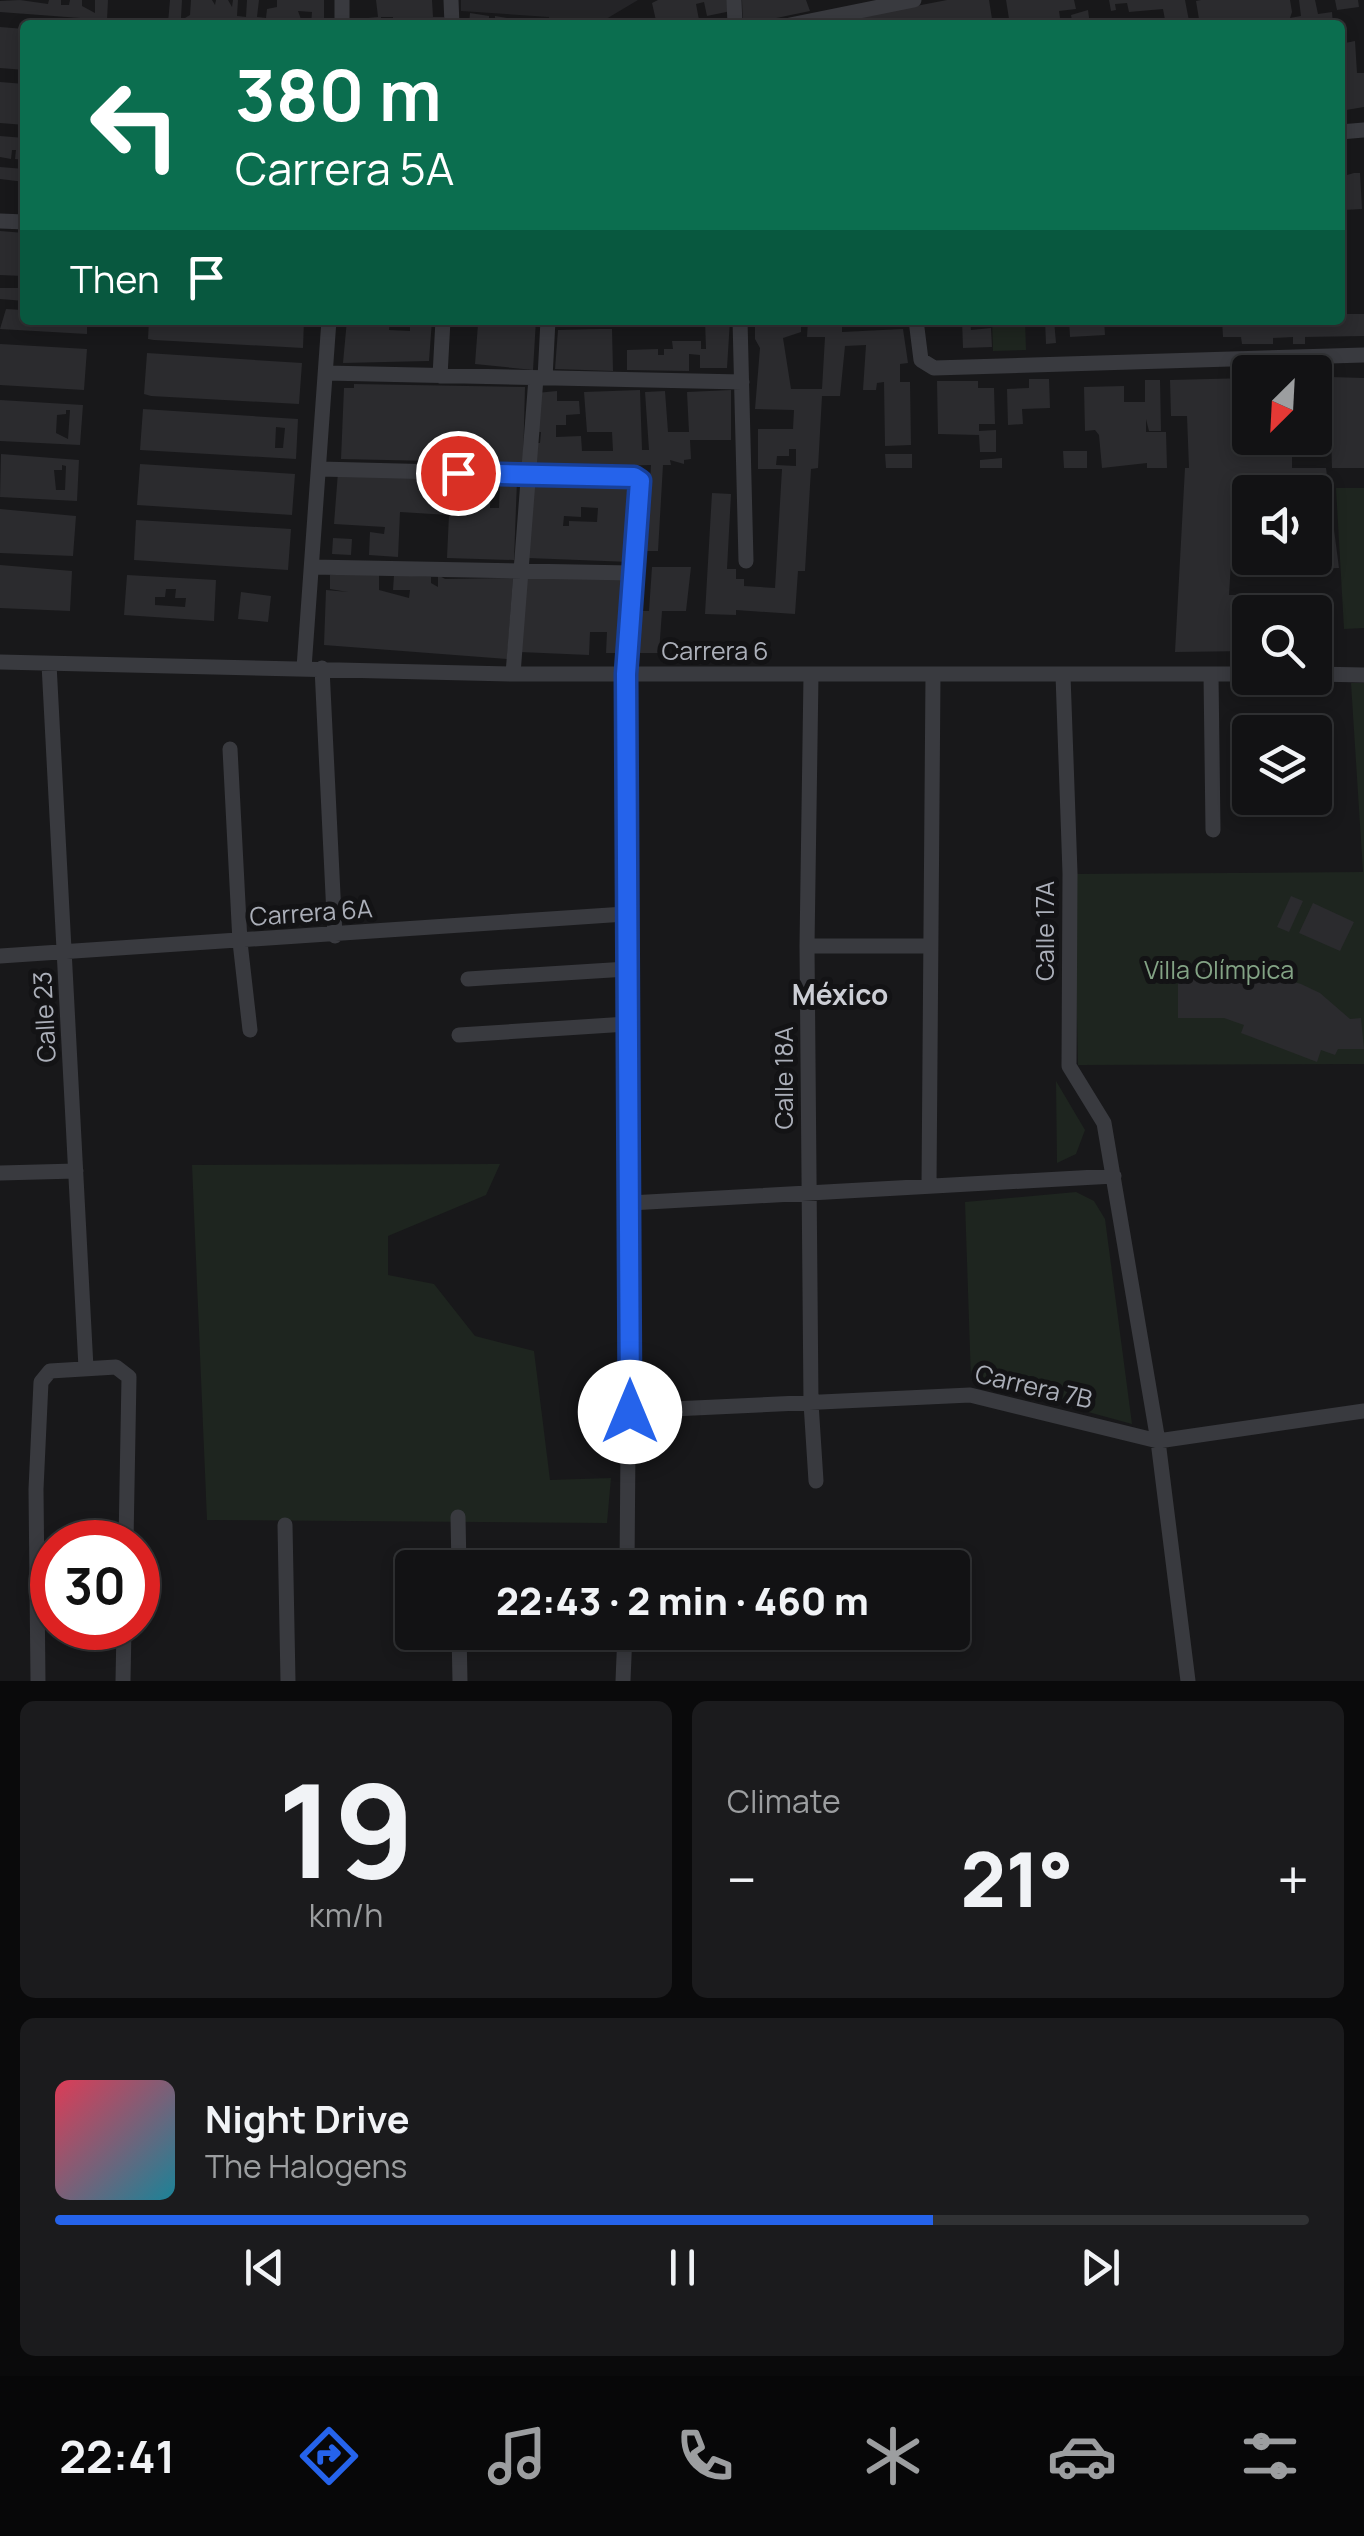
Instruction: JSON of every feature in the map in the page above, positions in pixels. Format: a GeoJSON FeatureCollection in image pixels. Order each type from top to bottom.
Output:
{"type":"FeatureCollection","features":[{"type":"Feature","properties":{"kind":"street"},"geometry":{"type":"LineString","coordinates":[[815,20],[914,0]]}},
{"type":"Feature","properties":{"kind":"street"},"geometry":{"type":"LineString","coordinates":[[304,668],[329,325]]}},
{"type":"Feature","properties":{"kind":"street"},"geometry":{"type":"LineString","coordinates":[[440,376],[443,325]]}},
{"type":"Feature","properties":{"kind":"street"},"geometry":{"type":"LineString","coordinates":[[513,674],[526,475],[547,325]]}},
{"type":"Feature","properties":{"kind":"street"},"geometry":{"type":"LineString","coordinates":[[740,325],[746,561]]}},
{"type":"Feature","properties":{"kind":"street"},"geometry":{"type":"LineString","coordinates":[[916,325],[921,360],[934,368],[1364,355]]}},
{"type":"Feature","properties":{"kind":"street"},"geometry":{"type":"LineString","coordinates":[[326,373],[742,382]]}},
{"type":"Feature","properties":{"kind":"street"},"geometry":{"type":"LineString","coordinates":[[320,469],[634,477],[642,487],[626,674],[630,1203],[627,1550]]}},
{"type":"Feature","properties":{"kind":"street"},"geometry":{"type":"LineString","coordinates":[[312,567],[632,574]]}},
{"type":"Feature","properties":{"kind":"street","name":"Carrera 6"},"geometry":{"type":"LineString","coordinates":[[0,662],[513,674],[1232,674]]}},
{"type":"Feature","properties":{"kind":"street","name":"Calle 23"},"geometry":{"type":"LineString","coordinates":[[49,664],[86,1368]]}},
{"type":"Feature","properties":{"kind":"street"},"geometry":{"type":"LineString","coordinates":[[322,668],[335,936]]}},
{"type":"Feature","properties":{"kind":"street"},"geometry":{"type":"LineString","coordinates":[[929,1185],[933,674]]}},
{"type":"Feature","properties":{"kind":"street"},"geometry":{"type":"LineString","coordinates":[[1211,674],[1214,830]]}},
{"type":"Feature","properties":{"kind":"street"},"geometry":{"type":"LineString","coordinates":[[1332,674],[1364,675]]}},
{"type":"Feature","properties":{"kind":"street","name":"Calle 18A"},"geometry":{"type":"LineString","coordinates":[[811,675],[807,946],[810,1403],[816,1481]]}},
{"type":"Feature","properties":{"kind":"street","name":"Calle 17A"},"geometry":{"type":"LineString","coordinates":[[1063,675],[1070,873],[1069,1066],[1101,1115],[1114,1176],[1158,1441],[1188,1681]]}},
{"type":"Feature","properties":{"kind":"street"},"geometry":{"type":"LineString","coordinates":[[230,749],[240,942],[250,1030]]}},
{"type":"Feature","properties":{"kind":"street","name":"Carrera 6A"},"geometry":{"type":"LineString","coordinates":[[0,956],[625,914]]}},
{"type":"Feature","properties":{"kind":"street"},"geometry":{"type":"LineString","coordinates":[[807,946],[930,946]]}},
{"type":"Feature","properties":{"kind":"street"},"geometry":{"type":"LineString","coordinates":[[468,979],[627,970]]}},
{"type":"Feature","properties":{"kind":"street"},"geometry":{"type":"LineString","coordinates":[[459,1035],[627,1024]]}},
{"type":"Feature","properties":{"kind":"street"},"geometry":{"type":"LineString","coordinates":[[0,1173],[76,1171]]}},
{"type":"Feature","properties":{"kind":"street"},"geometry":{"type":"LineString","coordinates":[[630,1203],[809,1190],[1114,1176]]}},
{"type":"Feature","properties":{"kind":"street"},"geometry":{"type":"LineString","coordinates":[[38,1681],[36,1488],[44,1375],[86,1368],[124,1370],[130,1387],[127,1520]]}},
{"type":"Feature","properties":{"kind":"street","name":"Carrera 7B"},"geometry":{"type":"LineString","coordinates":[[630,1412],[970,1395],[1158,1441],[1364,1411]]}},
{"type":"Feature","properties":{"kind":"street"},"geometry":{"type":"LineString","coordinates":[[458,1517],[458,1550]]}},
{"type":"Feature","properties":{"kind":"street"},"geometry":{"type":"LineString","coordinates":[[284,1526],[288,1681]]}},
{"type":"Feature","properties":{"kind":"street"},"geometry":{"type":"LineString","coordinates":[[123,1681],[124,1650]]}},
{"type":"Feature","properties":{"kind":"street"},"geometry":{"type":"LineString","coordinates":[[459,1650],[460,1681]]}},
{"type":"Feature","properties":{"kind":"street"},"geometry":{"type":"LineString","coordinates":[[623,1681],[624,1650]]}},
{"type":"Feature","properties":{"kind":"shaded area"},"geometry":{"type":"Polygon","coordinates":[[[461,0],[638,0],[604,20],[549,20],[461,11],[461,0]]]}},
{"type":"Feature","properties":{"kind":"green space"},"geometry":{"type":"Polygon","coordinates":[[[992,325],[1025,325],[1026,350],[993,351],[992,325]]]}},
{"type":"Feature","properties":{"kind":"green space"},"geometry":{"type":"Polygon","coordinates":[[[1336,488],[1364,488],[1364,628],[1344,629],[1336,488]]]}},
{"type":"Feature","properties":{"kind":"green space","name":"Villa Olímpica"},"geometry":{"type":"Polygon","coordinates":[[[1351,683],[1364,683],[1364,1064],[1078,1065],[1074,874],[1363,872],[1351,683]]]}},
{"type":"Feature","properties":{"kind":"green space"},"geometry":{"type":"Polygon","coordinates":[[[1056,1081],[1085,1130],[1076,1154],[1057,1163],[1056,1081]]]}},
{"type":"Feature","properties":{"kind":"green space"},"geometry":{"type":"Polygon","coordinates":[[[500,1164],[486,1195],[388,1236],[388,1275],[434,1284],[475,1336],[534,1351],[550,1480],[611,1478],[607,1523],[207,1520],[192,1165],[500,1164]]]}},
{"type":"Feature","properties":{"kind":"green space"},"geometry":{"type":"Polygon","coordinates":[[[1076,1192],[1094,1201],[1105,1219],[1132,1424],[971,1380],[965,1202],[1076,1192]]]}},
{"type":"Feature","properties":{"kind":"building"},"geometry":{"type":"Polygon","coordinates":[[[49,0],[61,0],[61,5],[69,5],[70,0],[82,0],[82,6],[95,13],[95,0],[108,0],[107,20],[0,12],[0,1],[48,4],[49,0]]]}},
{"type":"Feature","properties":{"kind":"building"},"geometry":{"type":"Polygon","coordinates":[[[170,0],[182,0],[181,18],[185,18],[190,15],[191,0],[212,0],[215,5],[216,0],[228,0],[232,7],[233,0],[238,0],[237,16],[246,17],[247,0],[259,0],[257,17],[266,18],[267,9],[277,7],[277,0],[324,0],[324,20],[311,20],[312,12],[298,11],[301,20],[168,20],[170,0]]]}},
{"type":"Feature","properties":{"kind":"building"},"geometry":{"type":"Polygon","coordinates":[[[376,0],[432,0],[433,17],[444,20],[368,20],[378,17],[376,0]]]}},
{"type":"Feature","properties":{"kind":"building"},"geometry":{"type":"Polygon","coordinates":[[[731,0],[731,11],[707,16],[704,2],[696,4],[699,20],[656,20],[652,3],[731,0]]]}},
{"type":"Feature","properties":{"kind":"building"},"geometry":{"type":"Polygon","coordinates":[[[742,0],[806,0],[810,11],[767,20],[743,20],[742,0]]]}},
{"type":"Feature","properties":{"kind":"building"},"geometry":{"type":"Polygon","coordinates":[[[947,0],[989,0],[992,20],[854,20],[947,0]]]}},
{"type":"Feature","properties":{"kind":"building"},"geometry":{"type":"Polygon","coordinates":[[[1006,0],[1074,0],[1076,9],[1059,11],[1060,18],[1009,20],[1006,0]]]}},
{"type":"Feature","properties":{"kind":"building"},"geometry":{"type":"Polygon","coordinates":[[[1109,0],[1185,0],[1189,20],[1165,20],[1163,9],[1129,12],[1127,3],[1115,4],[1116,10],[1111,11],[1109,0]]]}},
{"type":"Feature","properties":{"kind":"building"},"geometry":{"type":"Polygon","coordinates":[[[1201,0],[1290,0],[1290,18],[1194,20],[1199,19],[1196,1],[1201,0]]]}},
{"type":"Feature","properties":{"kind":"building"},"geometry":{"type":"Polygon","coordinates":[[[1299,0],[1315,0],[1318,14],[1332,12],[1333,20],[1290,20],[1301,16],[1299,0]]]}},
{"type":"Feature","properties":{"kind":"building"},"geometry":{"type":"Polygon","coordinates":[[[1335,0],[1358,0],[1359,7],[1337,10],[1335,0]]]}},
{"type":"Feature","properties":{"kind":"building"},"geometry":{"type":"Polygon","coordinates":[[[1088,10],[1089,20],[1072,20],[1071,15],[1088,10]]]}},
{"type":"Feature","properties":{"kind":"building"},"geometry":{"type":"Polygon","coordinates":[[[470,13],[489,16],[489,20],[469,20],[470,13]]]}},
{"type":"Feature","properties":{"kind":"building"},"geometry":{"type":"Polygon","coordinates":[[[0,27],[20,29],[20,70],[0,68],[0,27]]]}},
{"type":"Feature","properties":{"kind":"building"},"geometry":{"type":"Polygon","coordinates":[[[1355,41],[1357,73],[1364,73],[1364,107],[1345,110],[1345,43],[1355,41]]]}},
{"type":"Feature","properties":{"kind":"building"},"geometry":{"type":"Polygon","coordinates":[[[0,82],[20,84],[20,125],[0,123],[0,82]]]}},
{"type":"Feature","properties":{"kind":"building"},"geometry":{"type":"Polygon","coordinates":[[[0,136],[20,138],[20,160],[15,159],[16,150],[12,150],[11,159],[0,157],[0,136]]]}},
{"type":"Feature","properties":{"kind":"building"},"geometry":{"type":"Polygon","coordinates":[[[0,167],[20,169],[20,181],[0,179],[0,167]]]}},
{"type":"Feature","properties":{"kind":"building"},"geometry":{"type":"Polygon","coordinates":[[[1360,173],[1362,209],[1345,210],[1345,176],[1360,173]]]}},
{"type":"Feature","properties":{"kind":"building"},"geometry":{"type":"Polygon","coordinates":[[[0,231],[20,233],[20,276],[0,275],[0,231]]]}},
{"type":"Feature","properties":{"kind":"building"},"geometry":{"type":"Polygon","coordinates":[[[0,288],[20,288],[20,301],[0,299],[0,288]]]}},
{"type":"Feature","properties":{"kind":"building"},"geometry":{"type":"Polygon","coordinates":[[[6,309],[20,310],[20,325],[87,325],[87,334],[0,329],[6,309]]]}},
{"type":"Feature","properties":{"kind":"building"},"geometry":{"type":"Polygon","coordinates":[[[1345,314],[1364,314],[1364,336],[1305,337],[1305,344],[1293,344],[1293,337],[1273,338],[1273,344],[1242,344],[1241,337],[1223,337],[1222,325],[1345,325],[1345,314]]]}},
{"type":"Feature","properties":{"kind":"building"},"geometry":{"type":"Polygon","coordinates":[[[149,325],[304,325],[303,348],[148,339],[149,325]]]}},
{"type":"Feature","properties":{"kind":"building"},"geometry":{"type":"Polygon","coordinates":[[[347,325],[390,325],[389,330],[410,331],[410,325],[432,325],[429,361],[343,363],[347,325]]]}},
{"type":"Feature","properties":{"kind":"building"},"geometry":{"type":"Polygon","coordinates":[[[478,325],[536,325],[533,370],[475,364],[478,325]]]}},
{"type":"Feature","properties":{"kind":"building"},"geometry":{"type":"Polygon","coordinates":[[[705,325],[730,325],[727,368],[700,368],[700,355],[689,354],[689,371],[627,370],[627,350],[658,349],[658,355],[664,355],[664,349],[673,349],[672,341],[701,341],[701,349],[706,349],[705,325]]]}},
{"type":"Feature","properties":{"kind":"building"},"geometry":{"type":"Polygon","coordinates":[[[755,325],[801,325],[801,332],[783,338],[791,389],[822,389],[825,337],[807,337],[808,325],[842,325],[842,332],[903,329],[908,363],[900,364],[900,382],[910,382],[911,445],[885,446],[884,382],[877,383],[876,390],[863,390],[866,345],[845,346],[840,396],[822,396],[818,468],[811,469],[805,571],[798,571],[795,614],[736,610],[736,615],[705,614],[712,493],[731,494],[727,569],[736,569],[736,579],[744,579],[744,586],[775,588],[782,469],[758,469],[758,429],[793,429],[794,410],[755,409],[760,348],[755,325]],[[789,449],[789,456],[777,456],[776,465],[796,466],[796,449],[789,449]]]}},
{"type":"Feature","properties":{"kind":"building"},"geometry":{"type":"Polygon","coordinates":[[[962,325],[970,325],[971,330],[991,328],[992,347],[963,348],[962,325]]]}},
{"type":"Feature","properties":{"kind":"building"},"geometry":{"type":"Polygon","coordinates":[[[1045,325],[1054,325],[1056,343],[1046,344],[1045,325]]]}},
{"type":"Feature","properties":{"kind":"building"},"geometry":{"type":"Polygon","coordinates":[[[1069,325],[1104,325],[1105,335],[1070,337],[1069,325]]]}},
{"type":"Feature","properties":{"kind":"building"},"geometry":{"type":"Polygon","coordinates":[[[612,329],[613,371],[555,369],[558,330],[612,329]]]}},
{"type":"Feature","properties":{"kind":"building"},"geometry":{"type":"Polygon","coordinates":[[[0,344],[87,349],[84,390],[0,385],[0,344]]]}},
{"type":"Feature","properties":{"kind":"building"},"geometry":{"type":"Polygon","coordinates":[[[147,353],[302,363],[299,404],[144,394],[147,353]]]}},
{"type":"Feature","properties":{"kind":"building"},"geometry":{"type":"Polygon","coordinates":[[[1332,377],[1364,378],[1364,468],[1332,468],[1332,377]]]}},
{"type":"Feature","properties":{"kind":"building"},"geometry":{"type":"Polygon","coordinates":[[[1232,378],[1232,455],[1292,455],[1292,468],[1326,468],[1327,475],[1232,475],[1232,651],[1175,652],[1185,468],[1189,468],[1187,416],[1171,416],[1170,380],[1232,378]]]}},
{"type":"Feature","properties":{"kind":"building"},"geometry":{"type":"Polygon","coordinates":[[[1029,379],[1049,379],[1050,408],[1022,409],[1023,424],[1008,425],[1007,389],[1029,388],[1029,379]]]}},
{"type":"Feature","properties":{"kind":"building"},"geometry":{"type":"Polygon","coordinates":[[[1145,380],[1160,380],[1161,431],[1149,431],[1146,419],[1146,432],[1166,432],[1167,468],[1147,468],[1147,463],[1102,468],[1099,435],[1095,430],[1085,431],[1084,387],[1124,386],[1124,402],[1145,402],[1145,380]]]}},
{"type":"Feature","properties":{"kind":"building"},"geometry":{"type":"Polygon","coordinates":[[[937,381],[978,381],[978,388],[994,388],[995,424],[979,424],[979,431],[996,430],[996,452],[980,452],[979,435],[938,434],[937,381]]]}},
{"type":"Feature","properties":{"kind":"building"},"geometry":{"type":"Polygon","coordinates":[[[354,384],[525,387],[523,463],[341,459],[344,388],[354,388],[354,384]]]}},
{"type":"Feature","properties":{"kind":"building"},"geometry":{"type":"Polygon","coordinates":[[[640,390],[642,450],[649,450],[645,392],[665,391],[668,432],[689,432],[687,392],[731,390],[731,440],[690,440],[691,459],[684,460],[684,464],[670,460],[671,465],[663,465],[658,551],[646,551],[651,465],[532,468],[533,443],[540,443],[541,432],[535,432],[536,393],[557,391],[557,401],[579,401],[580,414],[566,415],[566,425],[556,425],[556,437],[581,436],[582,451],[613,451],[612,432],[587,432],[584,392],[640,390]]]}},
{"type":"Feature","properties":{"kind":"building"},"geometry":{"type":"Polygon","coordinates":[[[0,400],[83,405],[80,445],[0,441],[0,400]],[[70,410],[57,415],[56,433],[68,439],[70,410]]]}},
{"type":"Feature","properties":{"kind":"building"},"geometry":{"type":"Polygon","coordinates":[[[143,409],[298,419],[296,459],[140,450],[143,409]],[[276,427],[275,448],[283,448],[285,428],[276,427]]]}},
{"type":"Feature","properties":{"kind":"building"},"geometry":{"type":"Polygon","coordinates":[[[1063,451],[1087,451],[1087,468],[1064,468],[1063,451]]]}},
{"type":"Feature","properties":{"kind":"building"},"geometry":{"type":"Polygon","coordinates":[[[1,454],[79,460],[77,501],[0,497],[1,454]],[[66,466],[54,470],[56,490],[65,490],[66,466]]]}},
{"type":"Feature","properties":{"kind":"building"},"geometry":{"type":"Polygon","coordinates":[[[885,454],[912,454],[912,468],[886,468],[885,454]]]}},
{"type":"Feature","properties":{"kind":"building"},"geometry":{"type":"Polygon","coordinates":[[[1002,458],[1002,468],[980,468],[980,460],[1002,458]]]}},
{"type":"Feature","properties":{"kind":"building"},"geometry":{"type":"Polygon","coordinates":[[[140,464],[295,474],[292,515],[137,505],[140,464]]]}},
{"type":"Feature","properties":{"kind":"building"},"geometry":{"type":"Polygon","coordinates":[[[338,472],[491,480],[490,508],[499,508],[500,483],[517,480],[514,560],[447,558],[449,515],[400,512],[398,557],[369,555],[370,532],[384,534],[385,527],[334,524],[338,472]]]}},
{"type":"Feature","properties":{"kind":"building"},"geometry":{"type":"Polygon","coordinates":[[[531,480],[634,483],[630,562],[528,558],[531,480]],[[581,507],[581,517],[564,516],[563,526],[569,526],[569,521],[597,522],[598,508],[581,507]]]}},
{"type":"Feature","properties":{"kind":"building"},"geometry":{"type":"Polygon","coordinates":[[[0,509],[76,516],[73,556],[0,553],[0,509]]]}},
{"type":"Feature","properties":{"kind":"building"},"geometry":{"type":"Polygon","coordinates":[[[1332,514],[1339,568],[1332,568],[1332,514]]]}},
{"type":"Feature","properties":{"kind":"building"},"geometry":{"type":"Polygon","coordinates":[[[136,520],[291,529],[288,570],[134,560],[136,520]]]}},
{"type":"Feature","properties":{"kind":"building"},"geometry":{"type":"Polygon","coordinates":[[[333,538],[352,539],[351,555],[332,554],[333,538]]]}},
{"type":"Feature","properties":{"kind":"building"},"geometry":{"type":"Polygon","coordinates":[[[0,565],[72,571],[70,611],[0,608],[0,565]]]}},
{"type":"Feature","properties":{"kind":"building"},"geometry":{"type":"Polygon","coordinates":[[[652,567],[691,567],[686,611],[662,611],[659,653],[635,653],[637,611],[649,611],[652,567]]]}},
{"type":"Feature","properties":{"kind":"building"},"geometry":{"type":"Polygon","coordinates":[[[379,573],[379,590],[409,598],[410,590],[393,590],[394,575],[431,577],[431,583],[438,587],[438,575],[445,579],[513,578],[507,659],[324,645],[326,590],[348,592],[330,589],[330,575],[379,573]]]}},
{"type":"Feature","properties":{"kind":"building"},"geometry":{"type":"Polygon","coordinates":[[[127,575],[216,580],[214,621],[124,615],[127,575]],[[166,589],[165,597],[155,597],[155,605],[185,607],[186,598],[175,598],[176,589],[166,589]]]}},
{"type":"Feature","properties":{"kind":"building"},"geometry":{"type":"Polygon","coordinates":[[[522,577],[627,578],[623,653],[606,653],[607,632],[590,632],[589,655],[520,652],[522,577]]]}},
{"type":"Feature","properties":{"kind":"building"},"geometry":{"type":"Polygon","coordinates":[[[241,592],[271,596],[268,622],[238,619],[241,592]]]}},
{"type":"Feature","properties":{"kind":"building"},"geometry":{"type":"Polygon","coordinates":[[[1291,896],[1303,901],[1289,932],[1277,927],[1291,896]]]}},
{"type":"Feature","properties":{"kind":"building"},"geometry":{"type":"Polygon","coordinates":[[[1313,903],[1354,922],[1340,951],[1299,933],[1313,903]]]}},
{"type":"Feature","properties":{"kind":"building"},"geometry":{"type":"Polygon","coordinates":[[[1188,970],[1224,970],[1224,981],[1281,978],[1301,984],[1320,993],[1350,1019],[1361,1018],[1364,1049],[1338,1049],[1335,1055],[1321,1050],[1317,1062],[1241,1033],[1244,1025],[1224,1018],[1178,1018],[1178,981],[1188,981],[1188,970]]]}},
{"type":"Feature","properties":{"kind":"district","name":"México"},"geometry":{"type":"Point","coordinates":[840,994]}},
{"type":"Feature","properties":{"kind":"route"},"geometry":{"type":"LineString","coordinates":[[458,473],[634,477],[642,487],[626,674],[630,1412]]}}]}
